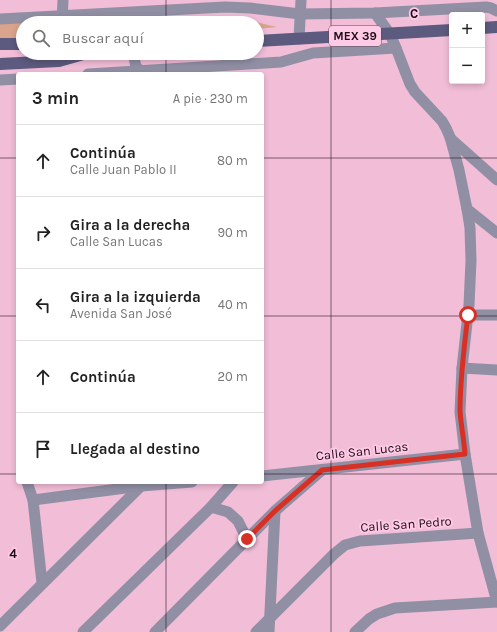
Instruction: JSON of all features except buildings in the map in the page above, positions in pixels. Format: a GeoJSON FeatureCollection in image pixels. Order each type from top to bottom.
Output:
{"type":"FeatureCollection","features":[{"type":"Feature","properties":{"kind":"main road"},"geometry":{"type":"LineString","coordinates":[[485,28],[497,27]]}},
{"type":"Feature","properties":{"kind":"main road","name":"MEX 39"},"geometry":{"type":"LineString","coordinates":[[264,41],[449,30]]}},
{"type":"Feature","properties":{"kind":"main road"},"geometry":{"type":"LineString","coordinates":[[0,44],[16,44]]}},
{"type":"Feature","properties":{"kind":"main road"},"geometry":{"type":"LineString","coordinates":[[0,64],[34,60]]}},
{"type":"Feature","properties":{"kind":"street"},"geometry":{"type":"LineString","coordinates":[[62,16],[63,0]]}},
{"type":"Feature","properties":{"kind":"street"},"geometry":{"type":"LineString","coordinates":[[298,39],[301,0]]}},
{"type":"Feature","properties":{"kind":"street"},"geometry":{"type":"LineString","coordinates":[[103,16],[225,7],[250,8],[300,14],[375,13],[486,7],[497,11]]}},
{"type":"Feature","properties":{"kind":"street"},"geometry":{"type":"LineString","coordinates":[[355,632],[368,619],[377,614],[395,608],[497,602],[478,534],[460,412],[462,368],[468,315],[471,261],[470,228],[467,208],[450,137],[442,121],[415,92],[410,84],[390,34],[375,13]]}},
{"type":"Feature","properties":{"kind":"street"},"geometry":{"type":"LineString","coordinates":[[0,19],[16,19]]}},
{"type":"Feature","properties":{"kind":"street"},"geometry":{"type":"LineString","coordinates":[[114,72],[281,62],[313,53],[396,48]]}},
{"type":"Feature","properties":{"kind":"street"},"geometry":{"type":"LineString","coordinates":[[134,60],[136,67],[140,70]]}},
{"type":"Feature","properties":{"kind":"street"},"geometry":{"type":"LineString","coordinates":[[0,80],[16,79]]}},
{"type":"Feature","properties":{"kind":"street"},"geometry":{"type":"LineString","coordinates":[[450,137],[497,180]]}},
{"type":"Feature","properties":{"kind":"street"},"geometry":{"type":"LineString","coordinates":[[467,208],[497,233]]}},
{"type":"Feature","properties":{"kind":"street"},"geometry":{"type":"LineString","coordinates":[[468,315],[497,315]]}},
{"type":"Feature","properties":{"kind":"street"},"geometry":{"type":"LineString","coordinates":[[462,368],[497,369]]}},
{"type":"Feature","properties":{"kind":"street","name":"Calle San Lucas"},"geometry":{"type":"LineString","coordinates":[[264,476],[465,454]]}},
{"type":"Feature","properties":{"kind":"street"},"geometry":{"type":"LineString","coordinates":[[155,632],[275,511],[322,470]]}},
{"type":"Feature","properties":{"kind":"street"},"geometry":{"type":"LineString","coordinates":[[28,484],[34,500],[42,583]]}},
{"type":"Feature","properties":{"kind":"street"},"geometry":{"type":"LineString","coordinates":[[34,500],[166,484]]}},
{"type":"Feature","properties":{"kind":"street"},"geometry":{"type":"LineString","coordinates":[[83,632],[210,507],[231,484]]}},
{"type":"Feature","properties":{"kind":"street"},"geometry":{"type":"LineString","coordinates":[[0,626],[141,486]]}},
{"type":"Feature","properties":{"kind":"street"},"geometry":{"type":"LineString","coordinates":[[210,507],[228,512],[238,521],[247,539]]}},
{"type":"Feature","properties":{"kind":"street"},"geometry":{"type":"LineString","coordinates":[[269,632],[275,511]]}},
{"type":"Feature","properties":{"kind":"street","name":"Calle San Pedro"},"geometry":{"type":"LineString","coordinates":[[256,632],[334,554],[345,545],[360,541],[478,534]]}},
{"type":"Feature","properties":{"kind":"shaded area"},"geometry":{"type":"Polygon","coordinates":[[[16,18],[16,42],[0,43],[0,19],[16,18]]]}},
{"type":"Feature","properties":{"kind":"shaded area"},"geometry":{"type":"Polygon","coordinates":[[[264,24],[277,27],[264,28],[264,24]]]}},
{"type":"Feature","properties":{"kind":"route"},"geometry":{"type":"LineString","coordinates":[[247,539],[275,511],[322,470],[465,454],[460,412],[463,352],[468,315]]}}]}
